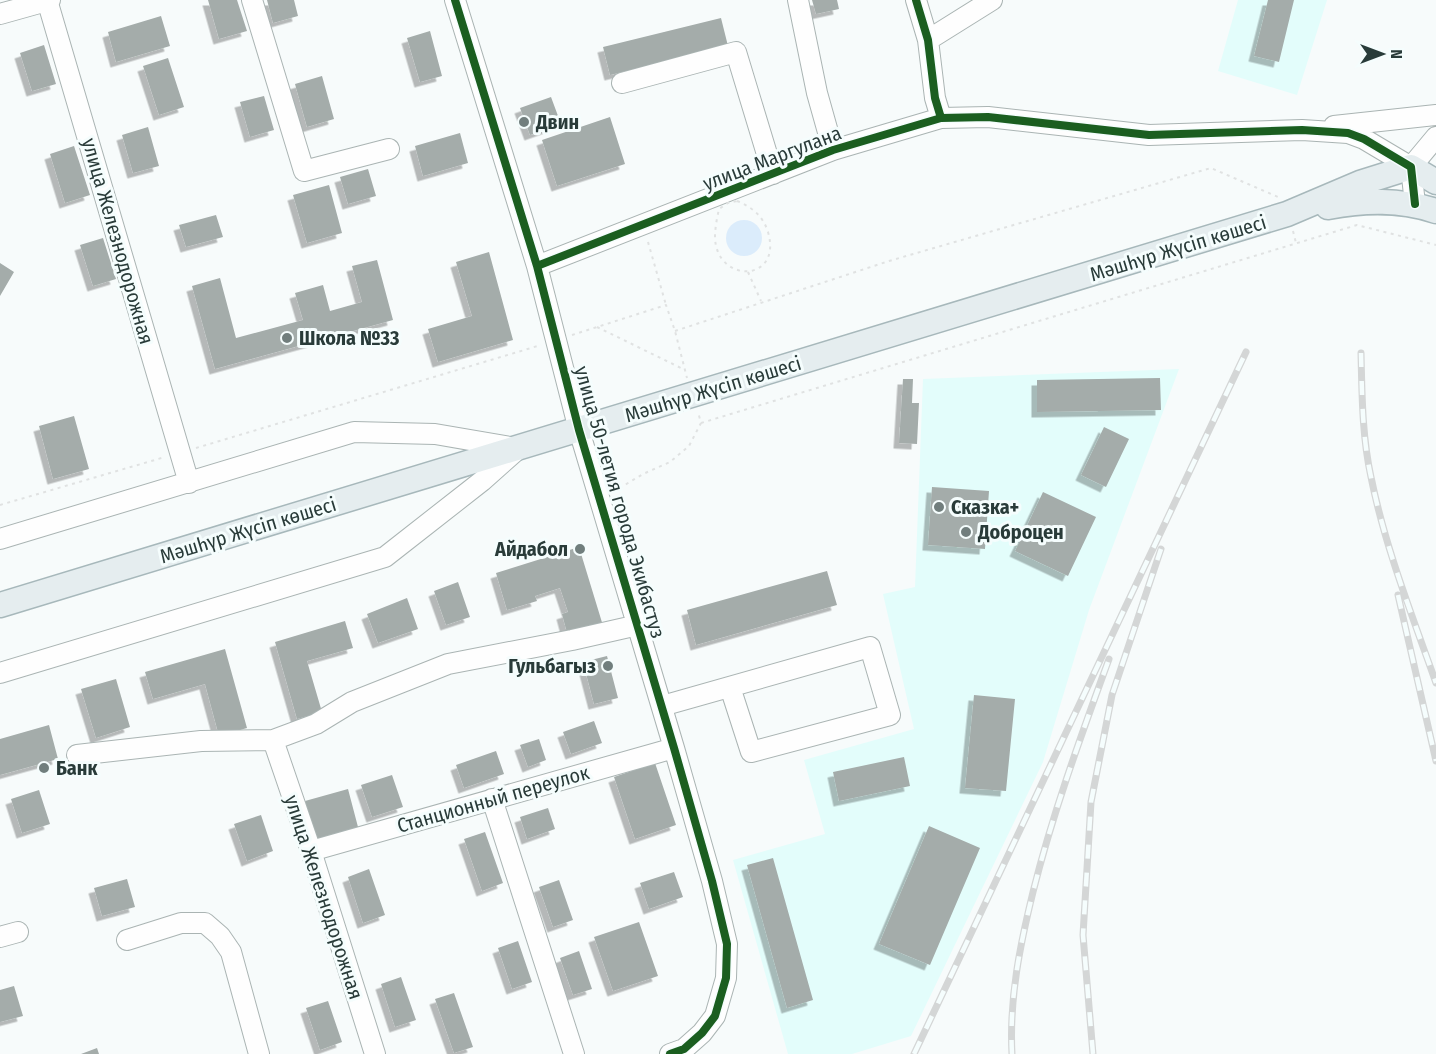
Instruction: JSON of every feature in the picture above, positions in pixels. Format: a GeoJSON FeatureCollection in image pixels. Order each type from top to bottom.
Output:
{"type":"FeatureCollection","features":[{"type":"Feature","properties":{"kind":"main road"},"geometry":{"type":"LineString","coordinates":[[1287,214],[1360,183],[1411,167],[1436,182]]}},
{"type":"Feature","properties":{"kind":"main road"},"geometry":{"type":"LineString","coordinates":[[1287,214],[1360,201],[1425,208]]}},
{"type":"Feature","properties":{"kind":"main road","name":"Мәшһүр Жүсіп көшесі"},"geometry":{"type":"LineString","coordinates":[[0,605],[1287,214]]}},
{"type":"Feature","properties":{"kind":"street"},"geometry":{"type":"LineString","coordinates":[[0,15],[48,0]]}},
{"type":"Feature","properties":{"kind":"street","name":"улица Железнодорожная"},"geometry":{"type":"LineString","coordinates":[[48,0],[189,483]]}},
{"type":"Feature","properties":{"kind":"street"},"geometry":{"type":"LineString","coordinates":[[252,0],[304,171],[389,149]]}},
{"type":"Feature","properties":{"kind":"street","name":"улица 50-летия города Экибастуз"},"geometry":{"type":"LineString","coordinates":[[455,0],[537,266],[579,430],[662,706],[712,881],[727,944],[726,978],[715,1016],[702,1033],[684,1048],[670,1054]]}},
{"type":"Feature","properties":{"kind":"street"},"geometry":{"type":"LineString","coordinates":[[798,0],[817,93],[833,150]]}},
{"type":"Feature","properties":{"kind":"street"},"geometry":{"type":"LineString","coordinates":[[916,0],[928,40],[935,98],[941,118]]}},
{"type":"Feature","properties":{"kind":"street"},"geometry":{"type":"LineString","coordinates":[[928,40],[992,0]]}},
{"type":"Feature","properties":{"kind":"street"},"geometry":{"type":"LineString","coordinates":[[622,83],[735,52],[773,174]]}},
{"type":"Feature","properties":{"kind":"street"},"geometry":{"type":"LineString","coordinates":[[1302,130],[1436,115]]}},
{"type":"Feature","properties":{"kind":"street","name":"улица Маргулана"},"geometry":{"type":"LineString","coordinates":[[537,266],[833,150],[941,118],[988,117],[1149,135],[1302,130]]}},
{"type":"Feature","properties":{"kind":"street"},"geometry":{"type":"LineString","coordinates":[[1302,130],[1348,133],[1364,139],[1411,167],[1425,208]]}},
{"type":"Feature","properties":{"kind":"street"},"geometry":{"type":"LineString","coordinates":[[1411,167],[1436,137]]}},
{"type":"Feature","properties":{"kind":"street"},"geometry":{"type":"LineString","coordinates":[[0,539],[354,432],[435,434],[519,448]]}},
{"type":"Feature","properties":{"kind":"street"},"geometry":{"type":"LineString","coordinates":[[0,673],[385,557],[482,481],[519,448]]}},
{"type":"Feature","properties":{"kind":"street"},"geometry":{"type":"LineString","coordinates":[[77,755],[201,741],[273,740],[316,724],[352,702],[448,664],[638,625]]}},
{"type":"Feature","properties":{"kind":"street"},"geometry":{"type":"LineString","coordinates":[[662,706],[870,647],[890,715],[751,752],[730,687]]}},
{"type":"Feature","properties":{"kind":"street","name":"улица Железнодорожная"},"geometry":{"type":"LineString","coordinates":[[273,740],[311,851],[375,1054]]}},
{"type":"Feature","properties":{"kind":"street","name":"Станционный переулок"},"geometry":{"type":"LineString","coordinates":[[311,851],[674,748]]}},
{"type":"Feature","properties":{"kind":"street"},"geometry":{"type":"LineString","coordinates":[[492,799],[574,1054]]}},
{"type":"Feature","properties":{"kind":"street"},"geometry":{"type":"LineString","coordinates":[[127,940],[181,923],[205,923],[220,936],[231,952],[259,1054]]}},
{"type":"Feature","properties":{"kind":"path"},"geometry":{"type":"LineString","coordinates":[[675,331],[889,261],[1211,168],[1282,199],[1296,243]]}},
{"type":"Feature","properties":{"kind":"path"},"geometry":{"type":"LineString","coordinates":[[737,201],[746,204],[759,214],[766,226],[771,244],[769,256],[765,261],[755,270],[748,272],[740,272],[726,262],[720,255],[715,238],[720,209],[728,203],[737,201]]}},
{"type":"Feature","properties":{"kind":"path"},"geometry":{"type":"LineString","coordinates":[[596,327],[683,369],[675,331],[644,224]]}},
{"type":"Feature","properties":{"kind":"path"},"geometry":{"type":"LineString","coordinates":[[605,517],[612,493],[643,474],[670,462],[689,446],[701,423],[1357,225],[1436,245]]}},
{"type":"Feature","properties":{"kind":"path"},"geometry":{"type":"LineString","coordinates":[[748,272],[761,302]]}},
{"type":"Feature","properties":{"kind":"path"},"geometry":{"type":"LineString","coordinates":[[0,505],[181,453],[666,305]]}},
{"type":"Feature","properties":{"kind":"shaded area"},"geometry":{"type":"Polygon","coordinates":[[[1238,0],[1327,0],[1297,95],[1218,71],[1238,0]]]}},
{"type":"Feature","properties":{"kind":"shaded area"},"geometry":{"type":"Polygon","coordinates":[[[744,220],[757,225],[762,238],[757,251],[744,256],[731,251],[726,238],[731,225],[744,220]]]}},
{"type":"Feature","properties":{"kind":"shaded area"},"geometry":{"type":"Polygon","coordinates":[[[1179,369],[1089,610],[1043,762],[911,1036],[852,1054],[788,1054],[733,860],[825,834],[804,760],[914,729],[883,594],[915,587],[923,379],[1179,369]]]}},
{"type":"Feature","properties":{"kind":"building"},"geometry":{"type":"Polygon","coordinates":[[[208,0],[237,0],[247,31],[219,39],[208,0]]]}},
{"type":"Feature","properties":{"kind":"building"},"geometry":{"type":"Polygon","coordinates":[[[267,0],[294,0],[298,16],[273,23],[267,0]]]}},
{"type":"Feature","properties":{"kind":"building"},"geometry":{"type":"Polygon","coordinates":[[[812,0],[837,0],[839,9],[816,14],[812,0]]]}},
{"type":"Feature","properties":{"kind":"building"},"geometry":{"type":"Polygon","coordinates":[[[1268,0],[1294,0],[1279,62],[1254,56],[1268,0]]]}},
{"type":"Feature","properties":{"kind":"building"},"geometry":{"type":"Polygon","coordinates":[[[161,16],[170,46],[116,62],[108,32],[161,16]]]}},
{"type":"Feature","properties":{"kind":"building"},"geometry":{"type":"Polygon","coordinates":[[[721,18],[728,46],[610,75],[603,47],[721,18]]]}},
{"type":"Feature","properties":{"kind":"building"},"geometry":{"type":"Polygon","coordinates":[[[430,31],[442,76],[420,82],[407,38],[430,31]]]}},
{"type":"Feature","properties":{"kind":"building"},"geometry":{"type":"Polygon","coordinates":[[[44,45],[56,84],[32,91],[20,53],[44,45]]]}},
{"type":"Feature","properties":{"kind":"building"},"geometry":{"type":"Polygon","coordinates":[[[168,58],[184,107],[159,115],[143,66],[168,58]]]}},
{"type":"Feature","properties":{"kind":"building"},"geometry":{"type":"Polygon","coordinates":[[[322,76],[334,119],[307,127],[295,84],[322,76]]]}},
{"type":"Feature","properties":{"kind":"building"},"geometry":{"type":"Polygon","coordinates":[[[264,96],[274,130],[250,137],[240,102],[264,96]]]}},
{"type":"Feature","properties":{"kind":"building"},"geometry":{"type":"Polygon","coordinates":[[[551,97],[561,124],[530,135],[520,108],[551,97]]]}},
{"type":"Feature","properties":{"kind":"building"},"geometry":{"type":"Polygon","coordinates":[[[610,117],[625,164],[557,186],[542,140],[610,117]]]}},
{"type":"Feature","properties":{"kind":"building"},"geometry":{"type":"Polygon","coordinates":[[[148,127],[159,166],[133,173],[122,135],[148,127]]]}},
{"type":"Feature","properties":{"kind":"building"},"geometry":{"type":"Polygon","coordinates":[[[460,133],[468,163],[423,176],[415,146],[460,133]]]}},
{"type":"Feature","properties":{"kind":"building"},"geometry":{"type":"Polygon","coordinates":[[[74,146],[90,195],[65,203],[50,154],[74,146]]]}},
{"type":"Feature","properties":{"kind":"building"},"geometry":{"type":"Polygon","coordinates":[[[368,169],[376,196],[348,204],[340,177],[368,169]]]}},
{"type":"Feature","properties":{"kind":"building"},"geometry":{"type":"Polygon","coordinates":[[[329,185],[342,233],[307,243],[293,195],[329,185]]]}},
{"type":"Feature","properties":{"kind":"building"},"geometry":{"type":"Polygon","coordinates":[[[216,215],[223,237],[186,247],[179,225],[216,215]]]}},
{"type":"Feature","properties":{"kind":"building"},"geometry":{"type":"Polygon","coordinates":[[[103,238],[116,279],[93,286],[80,245],[103,238]]]}},
{"type":"Feature","properties":{"kind":"building"},"geometry":{"type":"Polygon","coordinates":[[[489,252],[513,340],[438,362],[428,329],[472,316],[456,262],[489,252]]]}},
{"type":"Feature","properties":{"kind":"building"},"geometry":{"type":"Polygon","coordinates":[[[377,260],[393,320],[215,369],[192,286],[220,278],[236,338],[303,320],[295,293],[323,285],[330,311],[362,302],[352,266],[377,260]]]}},
{"type":"Feature","properties":{"kind":"building"},"geometry":{"type":"Polygon","coordinates":[[[0,263],[14,272],[0,296],[0,263]]]}},
{"type":"Feature","properties":{"kind":"building"},"geometry":{"type":"Polygon","coordinates":[[[1160,378],[1161,410],[1037,412],[1037,380],[1160,378]]]}},
{"type":"Feature","properties":{"kind":"building"},"geometry":{"type":"Polygon","coordinates":[[[903,379],[913,379],[912,403],[919,403],[917,444],[899,443],[903,379]]]}},
{"type":"Feature","properties":{"kind":"building"},"geometry":{"type":"Polygon","coordinates":[[[74,416],[89,469],[53,479],[39,426],[74,416]]]}},
{"type":"Feature","properties":{"kind":"building"},"geometry":{"type":"Polygon","coordinates":[[[1104,427],[1129,439],[1106,487],[1081,475],[1104,427]]]}},
{"type":"Feature","properties":{"kind":"building"},"geometry":{"type":"Polygon","coordinates":[[[932,487],[989,491],[985,549],[928,545],[932,487]]]}},
{"type":"Feature","properties":{"kind":"building"},"geometry":{"type":"Polygon","coordinates":[[[1043,492],[1096,517],[1068,576],[1015,551],[1043,492]]]}},
{"type":"Feature","properties":{"kind":"building"},"geometry":{"type":"Polygon","coordinates":[[[579,547],[604,629],[569,640],[562,614],[568,612],[560,588],[535,596],[537,601],[507,610],[496,573],[579,547]]]}},
{"type":"Feature","properties":{"kind":"building"},"geometry":{"type":"Polygon","coordinates":[[[827,571],[837,605],[696,645],[687,610],[827,571]]]}},
{"type":"Feature","properties":{"kind":"building"},"geometry":{"type":"Polygon","coordinates":[[[458,582],[470,617],[446,625],[434,591],[458,582]]]}},
{"type":"Feature","properties":{"kind":"building"},"geometry":{"type":"Polygon","coordinates":[[[407,598],[418,629],[378,643],[367,614],[407,598]]]}},
{"type":"Feature","properties":{"kind":"building"},"geometry":{"type":"Polygon","coordinates":[[[345,621],[353,648],[307,661],[322,712],[297,719],[275,642],[345,621]]]}},
{"type":"Feature","properties":{"kind":"building"},"geometry":{"type":"Polygon","coordinates":[[[225,649],[247,728],[219,736],[205,684],[153,699],[145,672],[225,649]]]}},
{"type":"Feature","properties":{"kind":"building"},"geometry":{"type":"Polygon","coordinates":[[[607,656],[618,698],[594,704],[583,662],[607,656]]]}},
{"type":"Feature","properties":{"kind":"building"},"geometry":{"type":"Polygon","coordinates":[[[116,679],[130,727],[96,738],[81,689],[116,679]]]}},
{"type":"Feature","properties":{"kind":"building"},"geometry":{"type":"Polygon","coordinates":[[[974,695],[1015,699],[1006,791],[965,788],[974,695]]]}},
{"type":"Feature","properties":{"kind":"building"},"geometry":{"type":"Polygon","coordinates":[[[594,721],[602,743],[571,754],[563,732],[594,721]]]}},
{"type":"Feature","properties":{"kind":"building"},"geometry":{"type":"Polygon","coordinates":[[[49,725],[58,759],[0,775],[0,739],[49,725]]]}},
{"type":"Feature","properties":{"kind":"building"},"geometry":{"type":"Polygon","coordinates":[[[539,739],[546,760],[528,767],[520,745],[539,739]]]}},
{"type":"Feature","properties":{"kind":"building"},"geometry":{"type":"Polygon","coordinates":[[[496,751],[504,774],[464,788],[456,765],[496,751]]]}},
{"type":"Feature","properties":{"kind":"building"},"geometry":{"type":"Polygon","coordinates":[[[904,757],[910,786],[839,801],[833,772],[904,757]]]}},
{"type":"Feature","properties":{"kind":"building"},"geometry":{"type":"Polygon","coordinates":[[[655,763],[676,825],[635,839],[614,777],[655,763]]]}},
{"type":"Feature","properties":{"kind":"building"},"geometry":{"type":"Polygon","coordinates":[[[392,775],[403,807],[372,817],[361,785],[392,775]]]}},
{"type":"Feature","properties":{"kind":"building"},"geometry":{"type":"Polygon","coordinates":[[[348,789],[358,827],[316,839],[305,801],[348,789]]]}},
{"type":"Feature","properties":{"kind":"building"},"geometry":{"type":"Polygon","coordinates":[[[39,790],[50,824],[22,833],[11,799],[39,790]]]}},
{"type":"Feature","properties":{"kind":"building"},"geometry":{"type":"Polygon","coordinates":[[[548,808],[555,829],[527,839],[520,817],[548,808]]]}},
{"type":"Feature","properties":{"kind":"building"},"geometry":{"type":"Polygon","coordinates":[[[261,815],[273,851],[247,861],[234,824],[261,815]]]}},
{"type":"Feature","properties":{"kind":"building"},"geometry":{"type":"Polygon","coordinates":[[[929,826],[980,848],[930,965],[879,944],[929,826]]]}},
{"type":"Feature","properties":{"kind":"building"},"geometry":{"type":"Polygon","coordinates":[[[485,832],[503,883],[482,891],[464,839],[485,832]]]}},
{"type":"Feature","properties":{"kind":"building"},"geometry":{"type":"Polygon","coordinates":[[[773,858],[813,1000],[787,1008],[747,865],[773,858]]]}},
{"type":"Feature","properties":{"kind":"building"},"geometry":{"type":"Polygon","coordinates":[[[369,869],[385,915],[363,923],[348,877],[369,869]]]}},
{"type":"Feature","properties":{"kind":"building"},"geometry":{"type":"Polygon","coordinates":[[[674,872],[683,897],[649,909],[640,883],[674,872]]]}},
{"type":"Feature","properties":{"kind":"building"},"geometry":{"type":"Polygon","coordinates":[[[127,879],[135,907],[102,916],[94,888],[127,879]]]}},
{"type":"Feature","properties":{"kind":"building"},"geometry":{"type":"Polygon","coordinates":[[[559,880],[573,920],[553,927],[539,887],[559,880]]]}},
{"type":"Feature","properties":{"kind":"building"},"geometry":{"type":"Polygon","coordinates":[[[639,922],[658,976],[613,991],[594,937],[639,922]]]}},
{"type":"Feature","properties":{"kind":"building"},"geometry":{"type":"Polygon","coordinates":[[[518,941],[532,982],[512,989],[498,948],[518,941]]]}},
{"type":"Feature","properties":{"kind":"building"},"geometry":{"type":"Polygon","coordinates":[[[579,951],[592,989],[573,995],[560,958],[579,951]]]}},
{"type":"Feature","properties":{"kind":"building"},"geometry":{"type":"Polygon","coordinates":[[[401,977],[416,1020],[395,1027],[381,984],[401,977]]]}},
{"type":"Feature","properties":{"kind":"building"},"geometry":{"type":"Polygon","coordinates":[[[14,986],[23,1016],[0,1022],[0,990],[14,986]]]}},
{"type":"Feature","properties":{"kind":"building"},"geometry":{"type":"Polygon","coordinates":[[[454,993],[473,1047],[454,1053],[435,999],[454,993]]]}},
{"type":"Feature","properties":{"kind":"building"},"geometry":{"type":"Polygon","coordinates":[[[328,1001],[342,1042],[320,1050],[306,1008],[328,1001]]]}},
{"type":"Feature","properties":{"kind":"building"},"geometry":{"type":"Polygon","coordinates":[[[97,1048],[99,1054],[81,1054],[97,1048]]]}},
{"type":"Feature","properties":{"kind":"railway"},"geometry":{"type":"LineString","coordinates":[[914,1054],[1246,352]]}},
{"type":"Feature","properties":{"kind":"railway"},"geometry":{"type":"LineString","coordinates":[[1361,353],[1363,415],[1371,477],[1400,581],[1436,683]]}},
{"type":"Feature","properties":{"kind":"railway"},"geometry":{"type":"LineString","coordinates":[[1093,1054],[1083,935],[1091,802],[1112,695],[1161,549]]}},
{"type":"Feature","properties":{"kind":"railway"},"geometry":{"type":"LineString","coordinates":[[1398,595],[1436,761]]}},
{"type":"Feature","properties":{"kind":"railway"},"geometry":{"type":"LineString","coordinates":[[1012,1054],[1012,1013],[1016,972],[1033,892],[1058,803],[1109,659]]}},
{"type":"Feature","properties":{"kind":"cycle path"},"geometry":{"type":"LineString","coordinates":[[455,0],[537,266],[579,430],[674,748],[712,881],[727,944],[726,978],[715,1016],[702,1033],[684,1049],[670,1054]]}},
{"type":"Feature","properties":{"kind":"cycle path"},"geometry":{"type":"LineString","coordinates":[[537,266],[833,150],[941,118],[935,98],[928,40],[916,0]]}},
{"type":"Feature","properties":{"kind":"cycle path"},"geometry":{"type":"LineString","coordinates":[[941,118],[988,117],[1149,135],[1302,130],[1348,133],[1364,139],[1411,167],[1415,204]]}},
{"type":"Feature","properties":{"kind":"place","name":"Двин"},"geometry":{"type":"Point","coordinates":[524,122]}},
{"type":"Feature","properties":{"kind":"place","name":"Школа №33"},"geometry":{"type":"Point","coordinates":[287,338]}},
{"type":"Feature","properties":{"kind":"place","name":"Сказка+"},"geometry":{"type":"Point","coordinates":[939,507]}},
{"type":"Feature","properties":{"kind":"place","name":"Доброцен"},"geometry":{"type":"Point","coordinates":[966,532]}},
{"type":"Feature","properties":{"kind":"place","name":"Айдабол"},"geometry":{"type":"Point","coordinates":[580,549]}},
{"type":"Feature","properties":{"kind":"place","name":"Гульбагыз"},"geometry":{"type":"Point","coordinates":[608,666]}},
{"type":"Feature","properties":{"kind":"place","name":"Банк"},"geometry":{"type":"Point","coordinates":[44,768]}}]}
